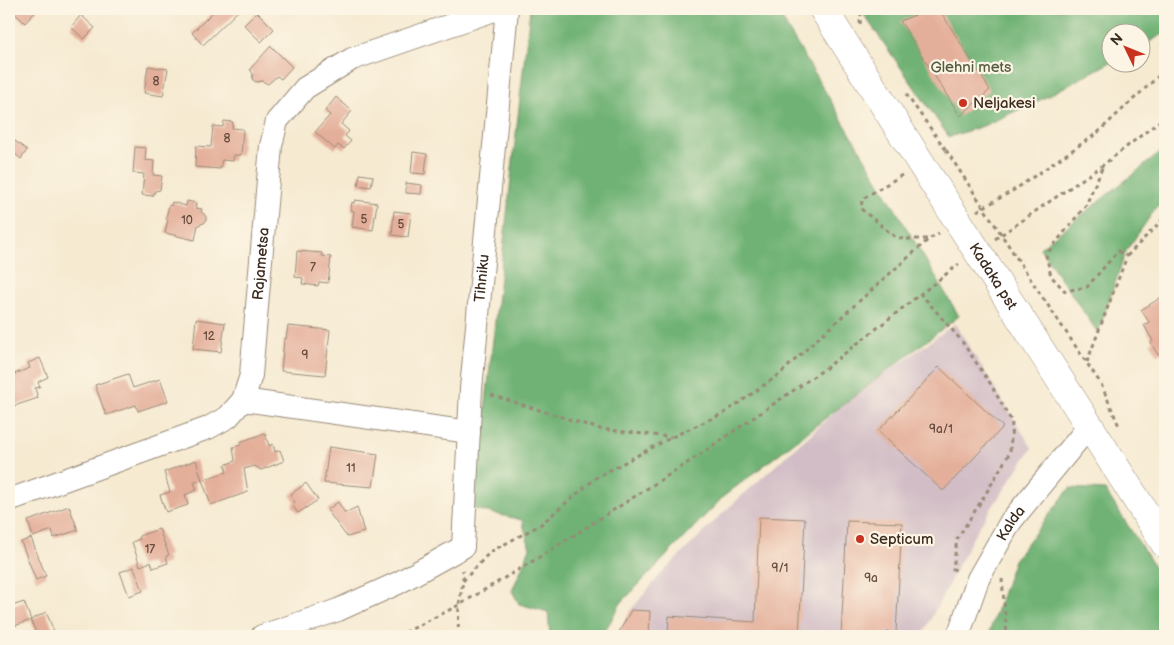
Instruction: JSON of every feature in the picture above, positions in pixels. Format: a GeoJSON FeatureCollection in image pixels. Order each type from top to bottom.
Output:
{"type":"FeatureCollection","features":[{"type":"Feature","properties":{"kind":"main road","name":"Kadaka pst"},"geometry":{"type":"LineString","coordinates":[[823,9],[912,170],[1019,316],[1165,544]]}},
{"type":"Feature","properties":{"kind":"street","name":"Rajametsa"},"geometry":{"type":"LineString","coordinates":[[9,500],[208,428],[228,417],[243,400],[251,375],[271,146],[277,121],[305,88],[352,59],[497,9]]}},
{"type":"Feature","properties":{"kind":"street","name":"Tihniku"},"geometry":{"type":"LineString","coordinates":[[262,636],[338,610],[398,583],[463,547],[471,389],[507,9]]}},
{"type":"Feature","properties":{"kind":"street"},"geometry":{"type":"LineString","coordinates":[[243,400],[468,432]]}},
{"type":"Feature","properties":{"kind":"street","name":"Kalda"},"geometry":{"type":"LineString","coordinates":[[958,636],[978,579],[1011,521],[1090,425]]}},
{"type":"Feature","properties":{"kind":"path"},"geometry":{"type":"LineString","coordinates":[[972,214],[1014,190],[1096,134],[1165,70]]}},
{"type":"Feature","properties":{"kind":"path"},"geometry":{"type":"LineString","coordinates":[[991,241],[1103,165],[1165,116]]}},
{"type":"Feature","properties":{"kind":"path"},"geometry":{"type":"LineString","coordinates":[[946,150],[1101,384],[1120,427]]}},
{"type":"Feature","properties":{"kind":"path"},"geometry":{"type":"LineString","coordinates":[[1103,165],[1086,204],[1046,255],[1051,276],[1065,291],[1087,286],[1118,251],[1127,256]]}},
{"type":"Feature","properties":{"kind":"path"},"geometry":{"type":"LineString","coordinates":[[912,170],[867,196],[862,201],[861,209],[894,236],[902,239],[929,239]]}},
{"type":"Feature","properties":{"kind":"path"},"geometry":{"type":"LineString","coordinates":[[1087,362],[1127,256],[1165,217]]}},
{"type":"Feature","properties":{"kind":"path"},"geometry":{"type":"LineString","coordinates":[[458,636],[459,605],[463,580],[490,552],[540,525],[597,477],[672,437],[726,412],[780,374],[929,239],[946,229]]}},
{"type":"Feature","properties":{"kind":"path"},"geometry":{"type":"LineString","coordinates":[[398,636],[459,605],[538,558],[689,462],[826,368],[961,262]]}},
{"type":"Feature","properties":{"kind":"path"},"geometry":{"type":"LineString","coordinates":[[920,293],[961,340],[990,383],[1012,422],[1010,452],[957,539],[953,569],[978,579]]}},
{"type":"Feature","properties":{"kind":"path"},"geometry":{"type":"LineString","coordinates":[[471,389],[600,429],[672,437]]}},
{"type":"Feature","properties":{"kind":"path"},"geometry":{"type":"LineString","coordinates":[[1001,571],[1008,636]]}},
{"type":"Feature","properties":{"kind":"shaded area"},"geometry":{"type":"Polygon","coordinates":[[[955,324],[1032,448],[975,533],[922,636],[617,636],[631,610],[659,576],[725,511],[852,397],[955,324]]]}},
{"type":"Feature","properties":{"kind":"green space"},"geometry":{"type":"Polygon","coordinates":[[[530,9],[776,9],[959,316],[724,496],[621,603],[602,636],[550,636],[548,612],[519,604],[512,591],[530,548],[522,520],[474,509],[530,9]]]}},
{"type":"Feature","properties":{"kind":"green space","name":"Glehni mets"},"geometry":{"type":"Polygon","coordinates":[[[860,9],[1165,9],[1165,33],[1152,40],[1152,22],[1102,22],[1102,67],[1040,100],[983,126],[949,137],[860,9]]]}},
{"type":"Feature","properties":{"kind":"green space"},"geometry":{"type":"Polygon","coordinates":[[[1165,149],[1165,202],[1156,208],[1126,251],[1098,333],[1040,248],[1165,149]]]}},
{"type":"Feature","properties":{"kind":"green space"},"geometry":{"type":"Polygon","coordinates":[[[1070,488],[1105,490],[1165,583],[1165,636],[988,636],[1014,560],[1070,488]]]}},
{"type":"Feature","properties":{"kind":"building"},"geometry":{"type":"Polygon","coordinates":[[[10,9],[38,9],[25,23],[10,9]]]}},
{"type":"Feature","properties":{"kind":"building"},"geometry":{"type":"Polygon","coordinates":[[[216,9],[240,9],[203,45],[192,33],[216,9]]]}},
{"type":"Feature","properties":{"kind":"building"},"geometry":{"type":"Polygon","coordinates":[[[930,9],[939,9],[990,90],[960,116],[900,21],[930,9]]]}},
{"type":"Feature","properties":{"kind":"building"},"geometry":{"type":"Polygon","coordinates":[[[257,12],[274,29],[261,42],[244,25],[257,12]]]}},
{"type":"Feature","properties":{"kind":"building"},"geometry":{"type":"Polygon","coordinates":[[[81,15],[95,28],[84,39],[71,27],[81,15]]]}},
{"type":"Feature","properties":{"kind":"building"},"geometry":{"type":"Polygon","coordinates":[[[271,46],[292,67],[281,79],[277,76],[268,84],[262,81],[256,82],[252,79],[253,74],[250,69],[271,46]]]}},
{"type":"Feature","properties":{"kind":"building"},"geometry":{"type":"Polygon","coordinates":[[[148,66],[168,69],[163,96],[144,93],[148,66]]]}},
{"type":"Feature","properties":{"kind":"building"},"geometry":{"type":"Polygon","coordinates":[[[336,97],[352,111],[341,124],[349,131],[345,136],[351,141],[344,149],[338,145],[335,149],[315,132],[330,115],[325,111],[336,97]]]}},
{"type":"Feature","properties":{"kind":"building"},"geometry":{"type":"Polygon","coordinates":[[[224,121],[233,122],[232,128],[243,129],[241,155],[234,155],[233,161],[222,160],[220,169],[195,167],[196,146],[211,147],[213,126],[223,127],[224,121]]]}},
{"type":"Feature","properties":{"kind":"building"},"geometry":{"type":"Polygon","coordinates":[[[11,138],[27,150],[21,159],[9,149],[11,138]]]}},
{"type":"Feature","properties":{"kind":"building"},"geometry":{"type":"Polygon","coordinates":[[[135,147],[146,148],[145,160],[154,161],[153,175],[162,176],[160,190],[155,191],[153,196],[142,195],[144,174],[133,173],[135,147]]]}},
{"type":"Feature","properties":{"kind":"building"},"geometry":{"type":"Polygon","coordinates":[[[413,152],[427,154],[425,174],[411,173],[413,152]]]}},
{"type":"Feature","properties":{"kind":"building"},"geometry":{"type":"Polygon","coordinates":[[[360,174],[373,176],[371,187],[358,185],[360,174]]]}},
{"type":"Feature","properties":{"kind":"building"},"geometry":{"type":"Polygon","coordinates":[[[406,183],[422,185],[421,194],[406,193],[406,183]]]}},
{"type":"Feature","properties":{"kind":"building"},"geometry":{"type":"Polygon","coordinates":[[[355,200],[377,203],[373,230],[352,227],[354,211],[351,210],[352,202],[354,203],[355,200]]]}},
{"type":"Feature","properties":{"kind":"building"},"geometry":{"type":"Polygon","coordinates":[[[187,201],[196,203],[195,208],[202,209],[201,212],[206,217],[204,223],[198,225],[195,240],[165,233],[169,205],[171,206],[172,202],[186,206],[187,201]]]}},
{"type":"Feature","properties":{"kind":"building"},"geometry":{"type":"Polygon","coordinates":[[[394,211],[411,213],[408,237],[392,235],[394,211]]]}},
{"type":"Feature","properties":{"kind":"building"},"geometry":{"type":"Polygon","coordinates":[[[9,247],[15,250],[9,260],[9,247]]]}},
{"type":"Feature","properties":{"kind":"building"},"geometry":{"type":"Polygon","coordinates":[[[297,251],[322,253],[322,256],[331,257],[328,283],[319,282],[318,286],[302,284],[303,278],[295,277],[297,251]]]}},
{"type":"Feature","properties":{"kind":"building"},"geometry":{"type":"Polygon","coordinates":[[[1165,295],[1165,351],[1158,355],[1144,325],[1149,322],[1141,310],[1165,295]]]}},
{"type":"Feature","properties":{"kind":"building"},"geometry":{"type":"Polygon","coordinates":[[[196,319],[225,323],[221,352],[193,349],[196,319]]]}},
{"type":"Feature","properties":{"kind":"building"},"geometry":{"type":"Polygon","coordinates":[[[288,326],[330,330],[325,375],[281,371],[284,339],[286,339],[288,326]]]}},
{"type":"Feature","properties":{"kind":"building"},"geometry":{"type":"Polygon","coordinates":[[[40,358],[48,377],[38,382],[40,387],[35,388],[38,398],[14,406],[9,391],[9,376],[30,368],[28,363],[40,358]]]}},
{"type":"Feature","properties":{"kind":"building"},"geometry":{"type":"Polygon","coordinates":[[[939,367],[1003,427],[943,491],[878,431],[939,367]]]}},
{"type":"Feature","properties":{"kind":"building"},"geometry":{"type":"Polygon","coordinates":[[[128,374],[133,388],[160,379],[168,401],[138,411],[136,405],[106,415],[95,385],[128,374]]]}},
{"type":"Feature","properties":{"kind":"building"},"geometry":{"type":"Polygon","coordinates":[[[265,433],[269,446],[273,444],[275,452],[280,450],[284,461],[261,470],[255,466],[244,469],[248,492],[211,505],[202,480],[227,472],[225,465],[235,461],[233,447],[241,445],[240,442],[265,433]]]}},
{"type":"Feature","properties":{"kind":"building"},"geometry":{"type":"Polygon","coordinates":[[[329,447],[378,454],[373,487],[324,483],[329,447]]]}},
{"type":"Feature","properties":{"kind":"building"},"geometry":{"type":"Polygon","coordinates":[[[196,460],[202,480],[194,482],[197,490],[185,495],[188,505],[166,512],[160,495],[170,492],[164,472],[196,460]]]}},
{"type":"Feature","properties":{"kind":"building"},"geometry":{"type":"Polygon","coordinates":[[[306,483],[318,500],[298,513],[292,505],[295,502],[290,495],[306,483]]]}},
{"type":"Feature","properties":{"kind":"building"},"geometry":{"type":"Polygon","coordinates":[[[338,502],[345,513],[357,507],[364,532],[347,537],[327,510],[338,502]]]}},
{"type":"Feature","properties":{"kind":"building"},"geometry":{"type":"Polygon","coordinates":[[[69,506],[78,530],[54,538],[52,530],[33,537],[28,521],[69,506]]]}},
{"type":"Feature","properties":{"kind":"building"},"geometry":{"type":"Polygon","coordinates":[[[759,517],[805,519],[799,636],[668,636],[669,616],[755,622],[759,517]]]}},
{"type":"Feature","properties":{"kind":"building"},"geometry":{"type":"Polygon","coordinates":[[[847,521],[902,523],[896,633],[887,632],[887,636],[841,636],[847,521]]]}},
{"type":"Feature","properties":{"kind":"building"},"geometry":{"type":"Polygon","coordinates":[[[159,529],[169,555],[166,556],[168,563],[153,568],[151,562],[140,566],[132,542],[140,539],[139,536],[159,529]]]}},
{"type":"Feature","properties":{"kind":"building"},"geometry":{"type":"Polygon","coordinates":[[[31,538],[46,576],[36,580],[21,542],[31,538]]]}},
{"type":"Feature","properties":{"kind":"building"},"geometry":{"type":"Polygon","coordinates":[[[134,567],[143,591],[129,596],[120,572],[134,567]]]}},
{"type":"Feature","properties":{"kind":"building"},"geometry":{"type":"Polygon","coordinates":[[[24,602],[31,620],[9,628],[9,607],[24,602]]]}},
{"type":"Feature","properties":{"kind":"building"},"geometry":{"type":"Polygon","coordinates":[[[631,610],[650,611],[649,636],[617,636],[631,610]]]}},
{"type":"Feature","properties":{"kind":"building"},"geometry":{"type":"Polygon","coordinates":[[[46,612],[56,636],[37,636],[31,620],[46,612]]]}},
{"type":"Feature","properties":{"kind":"place","name":"Neljakesi"},"geometry":{"type":"Point","coordinates":[963,103]}},
{"type":"Feature","properties":{"kind":"place","name":"Septicum"},"geometry":{"type":"Point","coordinates":[860,539]}}]}
